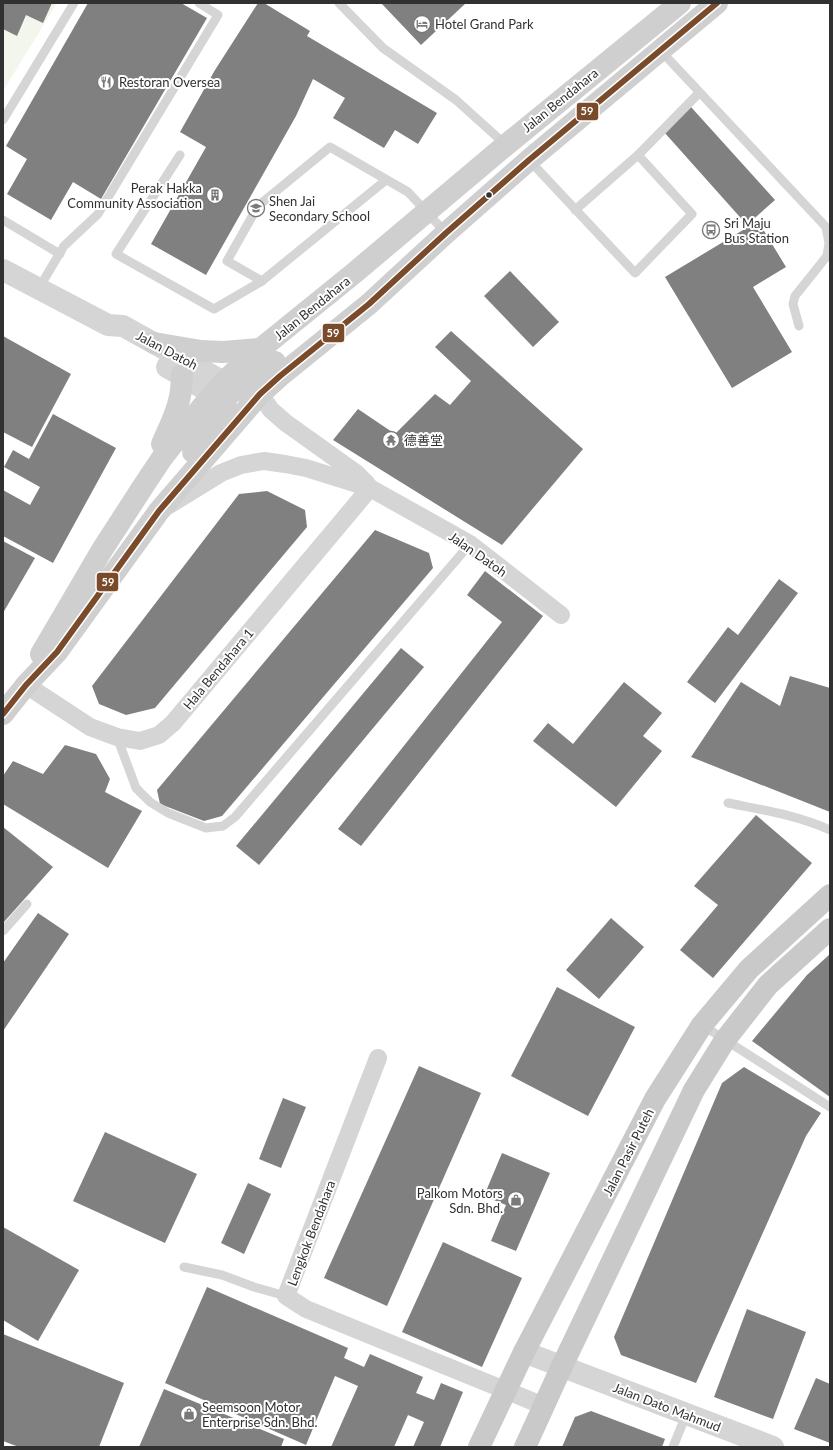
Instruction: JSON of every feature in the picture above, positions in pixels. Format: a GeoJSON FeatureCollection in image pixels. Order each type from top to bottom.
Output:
{"type":"FeatureCollection","features":[{"type":"Feature","properties":{"kind":"main road","name":"Jalan Bendahara"},"geometry":{"type":"LineString","coordinates":[[3,714],[26,685],[57,652],[160,511],[260,394],[369,304],[446,233],[529,160],[717,3]]}},
{"type":"Feature","properties":{"kind":"main road","name":"Jalan Bendahara"},"geometry":{"type":"LineString","coordinates":[[26,685],[45,645],[144,485],[162,458],[221,390],[261,349],[678,4]]}},
{"type":"Feature","properties":{"kind":"main road"},"geometry":{"type":"LineString","coordinates":[[160,511],[189,458],[223,409],[221,390],[248,383],[290,351],[316,335],[346,322]]}},
{"type":"Feature","properties":{"kind":"main road"},"geometry":{"type":"LineString","coordinates":[[154,343],[201,351],[223,352],[261,349]]}},
{"type":"Feature","properties":{"kind":"main road"},"geometry":{"type":"LineString","coordinates":[[144,485],[179,405],[182,390],[182,375]]}},
{"type":"Feature","properties":{"kind":"main road","name":"Jalan Pasir Puteh"},"geometry":{"type":"LineString","coordinates":[[479,1447],[524,1352],[655,1099],[702,1025],[749,969],[830,895]]}},
{"type":"Feature","properties":{"kind":"main road"},"geometry":{"type":"LineString","coordinates":[[525,1447],[562,1366],[694,1090],[725,1040],[768,984],[830,929]]}},
{"type":"Feature","properties":{"kind":"street"},"geometry":{"type":"LineString","coordinates":[[678,4],[693,23]]}},
{"type":"Feature","properties":{"kind":"street","name":"Jalan Datoh"},"geometry":{"type":"LineString","coordinates":[[3,270],[108,325],[123,326],[154,343],[221,390]]}},
{"type":"Feature","properties":{"kind":"street","name":"Jalan Datoh"},"geometry":{"type":"LineString","coordinates":[[108,325],[117,338],[182,375],[221,390]]}},
{"type":"Feature","properties":{"kind":"street","name":"Jalan Datoh"},"geometry":{"type":"LineString","coordinates":[[260,394],[271,410],[286,423],[356,473],[370,488]]}},
{"type":"Feature","properties":{"kind":"street","name":"Jalan Datoh"},"geometry":{"type":"LineString","coordinates":[[160,511],[221,473],[241,465],[264,462],[306,468],[370,488],[470,544],[561,615]]}},
{"type":"Feature","properties":{"kind":"street","name":"Hala Bendahara 1"},"geometry":{"type":"LineString","coordinates":[[26,685],[90,727],[117,737],[140,740],[159,735],[173,723],[370,488]]}},
{"type":"Feature","properties":{"kind":"street","name":"Lengkok Bendahara"},"geometry":{"type":"LineString","coordinates":[[378,1058],[286,1296],[306,1309],[544,1406]]}},
{"type":"Feature","properties":{"kind":"street","name":"Jalan Dato Mahmud"},"geometry":{"type":"LineString","coordinates":[[524,1352],[773,1447]]}},
{"type":"Feature","properties":{"kind":"lane"},"geometry":{"type":"LineString","coordinates":[[3,120],[74,3]]}},
{"type":"Feature","properties":{"kind":"lane"},"geometry":{"type":"LineString","coordinates":[[38,288],[64,246],[98,214],[218,15],[199,3]]}},
{"type":"Feature","properties":{"kind":"lane"},"geometry":{"type":"LineString","coordinates":[[338,3],[382,48],[456,100],[506,145]]}},
{"type":"Feature","properties":{"kind":"lane"},"geometry":{"type":"LineString","coordinates":[[660,50],[826,228],[828,256],[795,296],[793,304],[799,326]]}},
{"type":"Feature","properties":{"kind":"lane"},"geometry":{"type":"LineString","coordinates":[[575,210],[638,155],[699,93]]}},
{"type":"Feature","properties":{"kind":"lane"},"geometry":{"type":"LineString","coordinates":[[262,281],[227,262],[258,206],[330,148],[408,192],[446,233]]}},
{"type":"Feature","properties":{"kind":"lane"},"geometry":{"type":"LineString","coordinates":[[180,155],[116,254],[214,309],[262,281],[386,180]]}},
{"type":"Feature","properties":{"kind":"lane"},"geometry":{"type":"LineString","coordinates":[[529,160],[635,273],[692,214],[638,155]]}},
{"type":"Feature","properties":{"kind":"lane"},"geometry":{"type":"LineString","coordinates":[[3,220],[60,254]]}},
{"type":"Feature","properties":{"kind":"lane"},"geometry":{"type":"LineString","coordinates":[[117,737],[136,788],[150,802],[168,813],[206,828],[223,826],[235,817],[470,544]]}},
{"type":"Feature","properties":{"kind":"lane"},"geometry":{"type":"LineString","coordinates":[[728,803],[785,814],[815,823],[830,830]]}},
{"type":"Feature","properties":{"kind":"lane"},"geometry":{"type":"LineString","coordinates":[[3,931],[27,904]]}},
{"type":"Feature","properties":{"kind":"lane"},"geometry":{"type":"LineString","coordinates":[[702,1025],[830,1107]]}},
{"type":"Feature","properties":{"kind":"lane"},"geometry":{"type":"LineString","coordinates":[[184,1267],[222,1275],[254,1287],[286,1296]]}},
{"type":"Feature","properties":{"kind":"lane"},"geometry":{"type":"LineString","coordinates":[[673,1447],[686,1415]]}},
{"type":"Feature","properties":{"kind":"shaded area"},"geometry":{"type":"Polygon","coordinates":[[[3,3],[57,3],[3,91],[3,3]]]}},
{"type":"Feature","properties":{"kind":"building"},"geometry":{"type":"Polygon","coordinates":[[[3,3],[52,3],[43,23],[26,15],[17,36],[3,29],[3,3]]]}},
{"type":"Feature","properties":{"kind":"building","name":"Restoran Oversea"},"geometry":{"type":"Polygon","coordinates":[[[88,3],[181,3],[207,18],[101,199],[73,182],[51,220],[7,194],[27,159],[6,146],[88,3]]]}},
{"type":"Feature","properties":{"kind":"building"},"geometry":{"type":"Polygon","coordinates":[[[258,3],[264,3],[310,31],[307,36],[437,113],[418,144],[395,130],[384,148],[333,118],[345,98],[313,79],[296,116],[206,275],[151,244],[206,147],[180,132],[215,70],[258,3]]]}},
{"type":"Feature","properties":{"kind":"building","name":"Hotel Grand Park"},"geometry":{"type":"Polygon","coordinates":[[[381,3],[466,3],[421,45],[381,3]]]}},
{"type":"Feature","properties":{"kind":"building"},"geometry":{"type":"Polygon","coordinates":[[[691,107],[775,200],[747,225],[664,132],[691,107]]]}},
{"type":"Feature","properties":{"kind":"building"},"geometry":{"type":"Polygon","coordinates":[[[758,221],[786,267],[753,287],[792,352],[732,388],[665,277],[758,221]]]}},
{"type":"Feature","properties":{"kind":"building"},"geometry":{"type":"Polygon","coordinates":[[[510,271],[559,322],[533,347],[484,296],[510,271]]]}},
{"type":"Feature","properties":{"kind":"building"},"geometry":{"type":"Polygon","coordinates":[[[451,331],[583,449],[502,545],[333,440],[358,409],[395,434],[435,394],[450,405],[471,381],[435,347],[451,331]]]}},
{"type":"Feature","properties":{"kind":"building"},"geometry":{"type":"Polygon","coordinates":[[[3,336],[71,374],[32,447],[3,432],[3,336]]]}},
{"type":"Feature","properties":{"kind":"building"},"geometry":{"type":"Polygon","coordinates":[[[53,414],[116,448],[53,563],[3,536],[3,490],[30,505],[40,487],[4,467],[13,450],[29,459],[53,414]]]}},
{"type":"Feature","properties":{"kind":"building"},"geometry":{"type":"Polygon","coordinates":[[[267,491],[305,510],[307,527],[155,708],[126,715],[99,704],[92,686],[239,494],[267,491]]]}},
{"type":"Feature","properties":{"kind":"building"},"geometry":{"type":"Polygon","coordinates":[[[375,530],[429,553],[433,568],[222,816],[204,821],[160,804],[157,790],[375,530]]]}},
{"type":"Feature","properties":{"kind":"building"},"geometry":{"type":"Polygon","coordinates":[[[3,541],[35,558],[3,613],[3,541]]]}},
{"type":"Feature","properties":{"kind":"building"},"geometry":{"type":"Polygon","coordinates":[[[485,571],[543,616],[361,846],[338,829],[502,622],[467,595],[485,571]]]}},
{"type":"Feature","properties":{"kind":"building"},"geometry":{"type":"Polygon","coordinates":[[[779,579],[798,593],[715,703],[687,682],[728,627],[738,635],[779,579]]]}},
{"type":"Feature","properties":{"kind":"building"},"geometry":{"type":"Polygon","coordinates":[[[401,648],[424,667],[259,865],[236,846],[401,648]]]}},
{"type":"Feature","properties":{"kind":"building"},"geometry":{"type":"Polygon","coordinates":[[[790,676],[830,688],[830,812],[691,757],[741,682],[780,706],[790,676]]]}},
{"type":"Feature","properties":{"kind":"building"},"geometry":{"type":"Polygon","coordinates":[[[624,682],[662,713],[643,736],[662,751],[616,807],[533,741],[548,723],[573,744],[624,682]]]}},
{"type":"Feature","properties":{"kind":"building"},"geometry":{"type":"Polygon","coordinates":[[[65,745],[96,754],[110,779],[105,792],[142,811],[108,868],[3,804],[3,776],[13,761],[43,774],[65,745]]]}},
{"type":"Feature","properties":{"kind":"building"},"geometry":{"type":"Polygon","coordinates":[[[756,815],[812,863],[713,978],[680,950],[718,905],[694,886],[756,815]]]}},
{"type":"Feature","properties":{"kind":"building"},"geometry":{"type":"Polygon","coordinates":[[[3,827],[53,867],[3,923],[3,827]]]}},
{"type":"Feature","properties":{"kind":"building"},"geometry":{"type":"Polygon","coordinates":[[[38,913],[69,934],[3,1031],[3,963],[38,913]]]}},
{"type":"Feature","properties":{"kind":"building"},"geometry":{"type":"Polygon","coordinates":[[[611,918],[644,947],[599,999],[566,970],[611,918]]]}},
{"type":"Feature","properties":{"kind":"building"},"geometry":{"type":"Polygon","coordinates":[[[830,954],[830,1097],[752,1041],[807,975],[830,954]]]}},
{"type":"Feature","properties":{"kind":"building"},"geometry":{"type":"Polygon","coordinates":[[[557,987],[635,1027],[588,1116],[511,1076],[557,987]]]}},
{"type":"Feature","properties":{"kind":"building"},"geometry":{"type":"Polygon","coordinates":[[[419,1066],[481,1093],[387,1306],[324,1278],[419,1066]]]}},
{"type":"Feature","properties":{"kind":"building"},"geometry":{"type":"Polygon","coordinates":[[[744,1067],[821,1113],[806,1136],[696,1383],[621,1355],[614,1337],[722,1083],[744,1067]]]}},
{"type":"Feature","properties":{"kind":"building"},"geometry":{"type":"Polygon","coordinates":[[[283,1098],[306,1107],[281,1168],[259,1159],[283,1098]]]}},
{"type":"Feature","properties":{"kind":"building"},"geometry":{"type":"Polygon","coordinates":[[[105,1132],[197,1174],[165,1243],[73,1201],[105,1132]]]}},
{"type":"Feature","properties":{"kind":"building","name":"Palkom Motors Sdn. Bhd."},"geometry":{"type":"Polygon","coordinates":[[[502,1153],[550,1173],[516,1251],[491,1241],[506,1205],[484,1196],[502,1153]]]}},
{"type":"Feature","properties":{"kind":"building"},"geometry":{"type":"Polygon","coordinates":[[[248,1183],[271,1194],[244,1254],[221,1243],[248,1183]]]}},
{"type":"Feature","properties":{"kind":"building"},"geometry":{"type":"Polygon","coordinates":[[[3,1227],[79,1270],[38,1341],[3,1320],[3,1227]]]}},
{"type":"Feature","properties":{"kind":"building"},"geometry":{"type":"Polygon","coordinates":[[[443,1242],[522,1278],[482,1367],[402,1332],[443,1242]]]}},
{"type":"Feature","properties":{"kind":"building"},"geometry":{"type":"Polygon","coordinates":[[[207,1287],[348,1348],[344,1358],[364,1367],[370,1354],[423,1377],[416,1393],[434,1400],[441,1383],[463,1392],[440,1447],[413,1447],[424,1422],[408,1415],[394,1447],[331,1447],[358,1386],[335,1376],[306,1445],[165,1383],[207,1287]]]}},
{"type":"Feature","properties":{"kind":"building"},"geometry":{"type":"Polygon","coordinates":[[[747,1309],[806,1332],[773,1419],[714,1397],[747,1309]]]}},
{"type":"Feature","properties":{"kind":"building"},"geometry":{"type":"Polygon","coordinates":[[[3,1334],[124,1383],[99,1447],[19,1447],[3,1441],[3,1334]]]}},
{"type":"Feature","properties":{"kind":"building"},"geometry":{"type":"Polygon","coordinates":[[[816,1378],[830,1384],[830,1443],[794,1429],[816,1378]]]}},
{"type":"Feature","properties":{"kind":"building","name":"Seemsoon Motor Enterprise Sdn. Bhd."},"geometry":{"type":"Polygon","coordinates":[[[164,1389],[284,1439],[281,1447],[139,1447],[164,1389]]]}},
{"type":"Feature","properties":{"kind":"building"},"geometry":{"type":"Polygon","coordinates":[[[591,1411],[665,1439],[662,1447],[562,1447],[575,1417],[591,1411]]]}},
{"type":"Feature","properties":{"kind":"transit line","name":"59"},"geometry":{"type":"LineString","coordinates":[[3,714],[26,685],[57,652],[159,511],[260,394],[369,304],[446,233],[529,160],[717,3]]}},
{"type":"Feature","properties":{"kind":"place","name":"Hotel Grand Park"},"geometry":{"type":"Point","coordinates":[422,24]}},
{"type":"Feature","properties":{"kind":"place","name":"Restoran Oversea"},"geometry":{"type":"Point","coordinates":[106,82]}},
{"type":"Feature","properties":{"kind":"place","name":"Perak Hakka Community Association"},"geometry":{"type":"Point","coordinates":[215,195]}},
{"type":"Feature","properties":{"kind":"place","name":"Shen Jai Secondary School"},"geometry":{"type":"Point","coordinates":[256,208]}},
{"type":"Feature","properties":{"kind":"place","name":"Sri Maju Bus Station"},"geometry":{"type":"Point","coordinates":[711,230]}},
{"type":"Feature","properties":{"kind":"place","name":"德善堂"},"geometry":{"type":"Point","coordinates":[391,440]}},
{"type":"Feature","properties":{"kind":"place","name":"Palkom Motors Sdn. Bhd."},"geometry":{"type":"Point","coordinates":[516,1200]}},
{"type":"Feature","properties":{"kind":"place","name":"Seemsoon Motor Enterprise Sdn. Bhd."},"geometry":{"type":"Point","coordinates":[189,1414]}}]}
